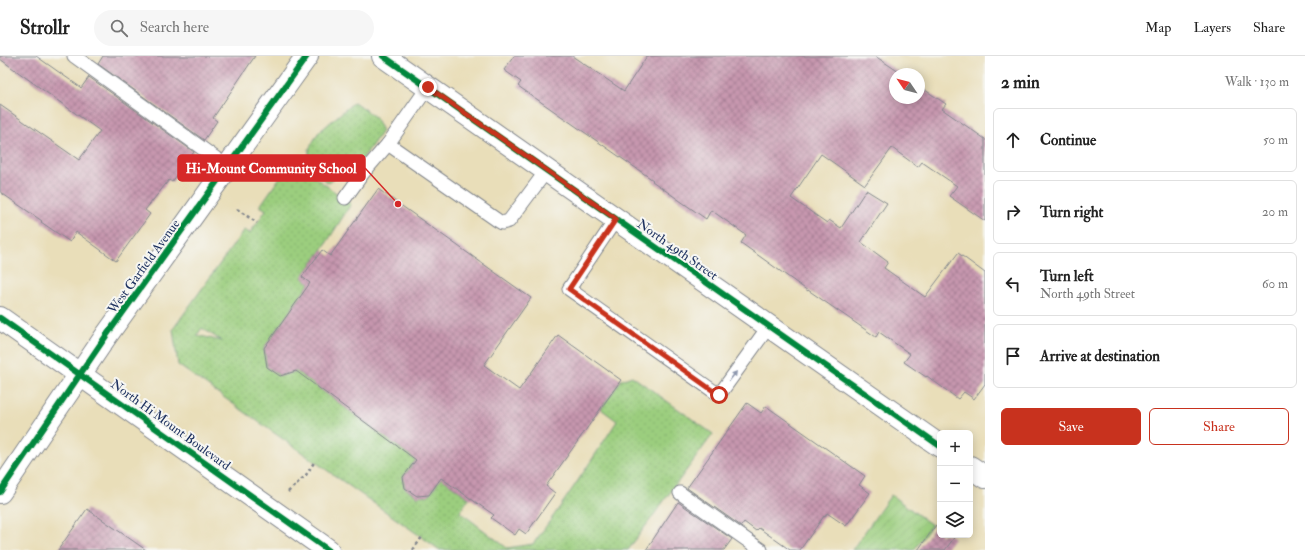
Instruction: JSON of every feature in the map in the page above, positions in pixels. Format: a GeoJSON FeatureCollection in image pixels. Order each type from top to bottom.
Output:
{"type":"FeatureCollection","features":[{"type":"Feature","properties":{"kind":"street","name":"West Garfield Avenue"},"geometry":{"type":"LineString","coordinates":[[0,492],[106,336],[307,56]]}},
{"type":"Feature","properties":{"kind":"street","name":"North 49th Street"},"geometry":{"type":"LineString","coordinates":[[383,56],[937,444]]}},
{"type":"Feature","properties":{"kind":"street","name":"North Hi Mount Boulevard"},"geometry":{"type":"LineString","coordinates":[[0,318],[328,550]]}},
{"type":"Feature","properties":{"kind":"street"},"geometry":{"type":"LineString","coordinates":[[973,469],[985,477]]}},
{"type":"Feature","properties":{"kind":"lane"},"geometry":{"type":"LineString","coordinates":[[74,56],[228,167]]}},
{"type":"Feature","properties":{"kind":"lane"},"geometry":{"type":"LineString","coordinates":[[345,198],[388,144],[428,87]]}},
{"type":"Feature","properties":{"kind":"lane"},"geometry":{"type":"LineString","coordinates":[[388,144],[502,223],[509,221],[547,170]]}},
{"type":"Feature","properties":{"kind":"lane"},"geometry":{"type":"LineString","coordinates":[[616,219],[569,289],[719,395],[769,326]]}},
{"type":"Feature","properties":{"kind":"lane"},"geometry":{"type":"LineString","coordinates":[[680,493],[761,550]]}},
{"type":"Feature","properties":{"kind":"path"},"geometry":{"type":"LineString","coordinates":[[237,208],[257,223]]}},
{"type":"Feature","properties":{"kind":"path"},"geometry":{"type":"LineString","coordinates":[[269,508],[306,475],[315,462]]}},
{"type":"Feature","properties":{"kind":"path"},"geometry":{"type":"LineString","coordinates":[[413,550],[422,537]]}},
{"type":"Feature","properties":{"kind":"green space"},"geometry":{"type":"Polygon","coordinates":[[[354,102],[375,117],[382,131],[361,161],[328,183],[311,170],[309,164],[309,149],[318,133],[354,102]]]}},
{"type":"Feature","properties":{"kind":"green space"},"geometry":{"type":"Polygon","coordinates":[[[292,160],[351,204],[322,250],[302,277],[310,283],[264,348],[267,367],[280,376],[296,371],[416,460],[403,477],[405,488],[417,496],[429,495],[441,478],[469,498],[460,512],[507,548],[533,544],[555,514],[617,421],[601,409],[621,380],[632,376],[713,434],[628,550],[440,550],[178,365],[173,329],[244,230],[250,233],[266,210],[260,206],[292,160]],[[202,328],[197,335],[221,341],[202,328]]]}},
{"type":"Feature","properties":{"kind":"green space"},"geometry":{"type":"Polygon","coordinates":[[[891,495],[932,525],[914,550],[852,550],[891,495]]]}},
{"type":"Feature","properties":{"kind":"building"},"geometry":{"type":"Polygon","coordinates":[[[0,56],[36,56],[81,88],[89,77],[194,152],[172,182],[169,180],[145,210],[150,214],[116,261],[76,232],[70,242],[0,192],[0,105],[79,160],[100,131],[0,59],[0,56]]]}},
{"type":"Feature","properties":{"kind":"building"},"geometry":{"type":"Polygon","coordinates":[[[103,56],[255,56],[213,118],[217,121],[204,140],[98,64],[103,56]]]}},
{"type":"Feature","properties":{"kind":"building"},"geometry":{"type":"Polygon","coordinates":[[[514,56],[572,56],[624,91],[647,56],[875,56],[893,68],[889,68],[889,104],[925,104],[925,90],[946,104],[942,109],[985,139],[985,221],[949,196],[957,186],[922,162],[918,167],[892,148],[865,185],[821,154],[791,198],[827,223],[829,220],[841,228],[866,190],[887,203],[861,242],[888,262],[884,268],[925,297],[958,253],[985,273],[985,384],[974,399],[964,392],[958,399],[927,376],[926,377],[904,362],[910,354],[879,332],[876,337],[741,243],[746,235],[711,210],[706,219],[652,181],[653,180],[518,86],[521,82],[504,70],[514,56]]]}},
{"type":"Feature","properties":{"kind":"building"},"geometry":{"type":"Polygon","coordinates":[[[378,189],[531,298],[484,365],[519,390],[558,335],[621,380],[546,486],[555,493],[526,534],[519,529],[515,535],[491,518],[494,515],[441,478],[429,495],[417,496],[405,488],[403,477],[416,460],[296,371],[280,376],[267,367],[264,348],[310,283],[302,277],[322,250],[330,256],[378,189]]]}},
{"type":"Feature","properties":{"kind":"building"},"geometry":{"type":"Polygon","coordinates":[[[747,403],[761,413],[766,406],[865,476],[859,485],[870,493],[846,526],[827,513],[800,550],[790,550],[759,528],[756,531],[744,522],[741,526],[687,488],[747,403]]]}},
{"type":"Feature","properties":{"kind":"building"},"geometry":{"type":"Polygon","coordinates":[[[678,502],[732,539],[724,550],[646,550],[678,502]]]}},
{"type":"Feature","properties":{"kind":"building"},"geometry":{"type":"Polygon","coordinates":[[[87,509],[103,520],[146,550],[58,550],[87,509]]]}},
{"type":"Feature","properties":{"kind":"building"},"geometry":{"type":"Polygon","coordinates":[[[936,525],[937,538],[954,538],[945,550],[918,550],[936,525]]]}},
{"type":"Feature","properties":{"kind":"cycle path"},"geometry":{"type":"LineString","coordinates":[[0,492],[106,336],[307,56]]}},
{"type":"Feature","properties":{"kind":"cycle path"},"geometry":{"type":"LineString","coordinates":[[383,56],[937,444]]}},
{"type":"Feature","properties":{"kind":"cycle path"},"geometry":{"type":"LineString","coordinates":[[0,318],[328,550]]}},
{"type":"Feature","properties":{"kind":"place","name":"Hi-Mount Community School"},"geometry":{"type":"Point","coordinates":[398,204]}},
{"type":"Feature","properties":{"kind":"route"},"geometry":{"type":"LineString","coordinates":[[428,87],[616,219],[569,289],[719,395]]}}]}
